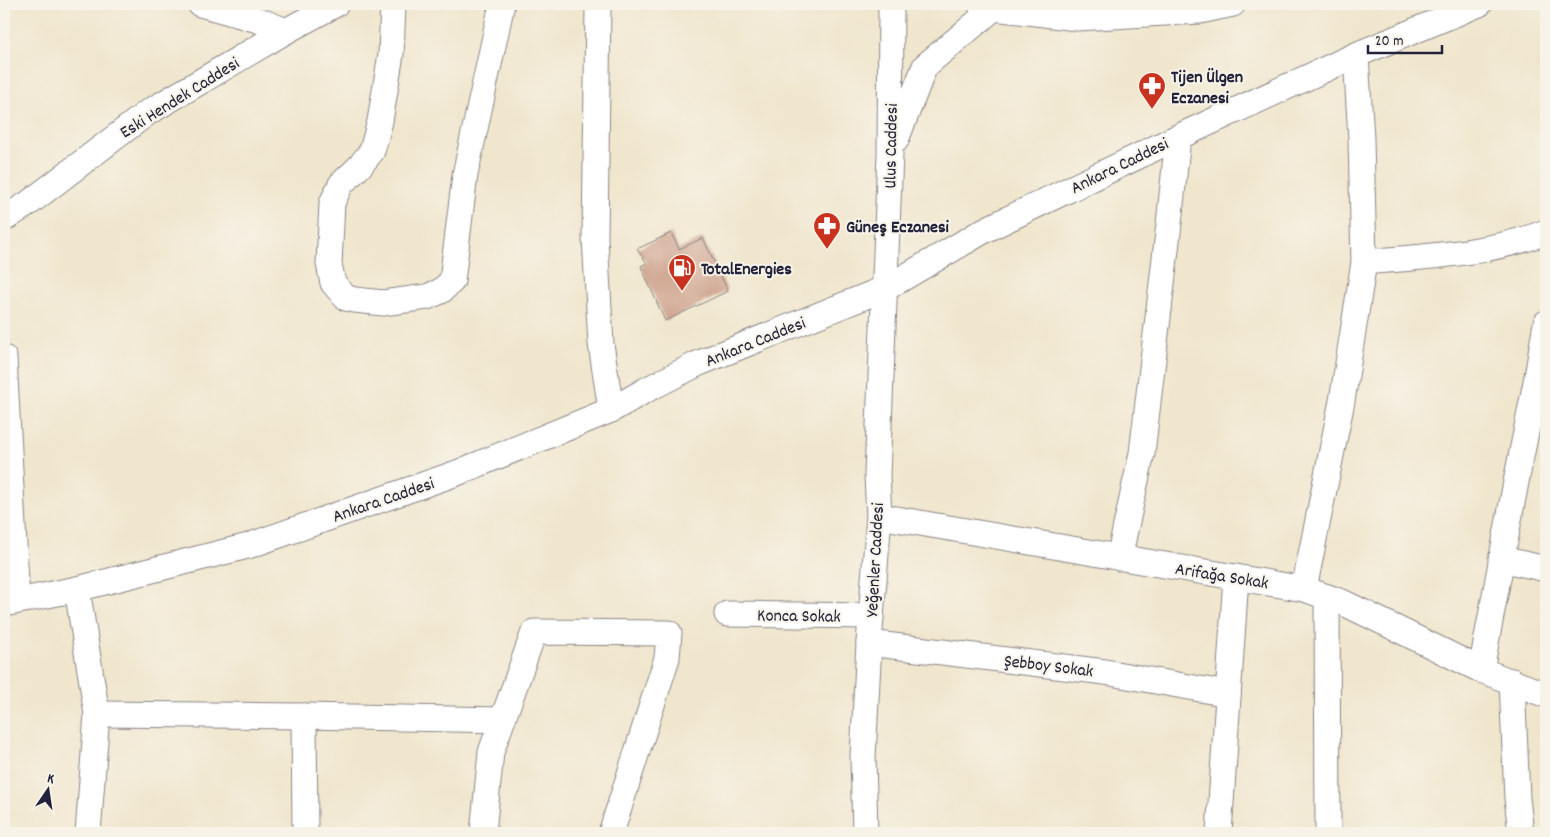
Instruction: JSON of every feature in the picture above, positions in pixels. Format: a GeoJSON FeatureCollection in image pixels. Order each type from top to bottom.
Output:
{"type":"FeatureCollection","features":[{"type":"Feature","properties":{"kind":"street"},"geometry":{"type":"LineString","coordinates":[[200,4],[258,20],[286,31]]}},
{"type":"Feature","properties":{"kind":"street","name":"Eski Hendek Caddesi"},"geometry":{"type":"LineString","coordinates":[[4,219],[29,203],[147,113],[286,31],[336,4]]}},
{"type":"Feature","properties":{"kind":"street"},"geometry":{"type":"LineString","coordinates":[[393,4],[391,54],[380,121],[372,151],[341,184],[332,203],[328,264],[333,282],[346,298],[382,303],[427,297],[441,291],[452,281],[465,175],[502,4]]}},
{"type":"Feature","properties":{"kind":"street"},"geometry":{"type":"LineString","coordinates":[[598,4],[596,238],[601,344],[611,410]]}},
{"type":"Feature","properties":{"kind":"street","name":"Ulus Caddesi"},"geometry":{"type":"LineString","coordinates":[[886,288],[890,154],[891,4]]}},
{"type":"Feature","properties":{"kind":"street"},"geometry":{"type":"LineString","coordinates":[[890,154],[924,66],[987,6],[1067,10],[1077,18],[1200,11],[1232,4]]}},
{"type":"Feature","properties":{"kind":"street","name":"Ankara Caddesi"},"geometry":{"type":"LineString","coordinates":[[11,603],[77,589],[248,546],[457,473],[611,410],[696,364],[886,288],[985,230],[1178,137],[1356,55],[1479,4]]}},
{"type":"Feature","properties":{"kind":"street"},"geometry":{"type":"LineString","coordinates":[[1328,833],[1315,593],[1364,262],[1361,139],[1356,55]]}},
{"type":"Feature","properties":{"kind":"street"},"geometry":{"type":"LineString","coordinates":[[1118,558],[1142,452],[1178,137]]}},
{"type":"Feature","properties":{"kind":"street"},"geometry":{"type":"LineString","coordinates":[[1364,262],[1452,255],[1530,238],[1546,232]]}},
{"type":"Feature","properties":{"kind":"street","name":"Yeğenler Caddesi"},"geometry":{"type":"LineString","coordinates":[[865,833],[863,756],[869,643],[879,516],[877,475],[886,288]]}},
{"type":"Feature","properties":{"kind":"street"},"geometry":{"type":"LineString","coordinates":[[1481,670],[1501,559],[1541,378],[1546,322]]}},
{"type":"Feature","properties":{"kind":"street"},"geometry":{"type":"LineString","coordinates":[[4,358],[11,603]]}},
{"type":"Feature","properties":{"kind":"street","name":"Arifağa Sokak"},"geometry":{"type":"LineString","coordinates":[[879,516],[1236,577],[1315,593],[1342,602],[1481,670],[1546,695]]}},
{"type":"Feature","properties":{"kind":"street"},"geometry":{"type":"LineString","coordinates":[[1501,559],[1546,569]]}},
{"type":"Feature","properties":{"kind":"street"},"geometry":{"type":"LineString","coordinates":[[1219,833],[1236,577]]}},
{"type":"Feature","properties":{"kind":"street"},"geometry":{"type":"LineString","coordinates":[[77,589],[98,714],[88,833]]}},
{"type":"Feature","properties":{"kind":"street","name":"Konca Sokak"},"geometry":{"type":"LineString","coordinates":[[727,614],[871,616]]}},
{"type":"Feature","properties":{"kind":"street"},"geometry":{"type":"LineString","coordinates":[[483,833],[491,752],[534,632],[669,633],[667,658],[611,833]]}},
{"type":"Feature","properties":{"kind":"street","name":"Şebboy Sokak"},"geometry":{"type":"LineString","coordinates":[[869,643],[1105,672],[1228,694]]}},
{"type":"Feature","properties":{"kind":"street"},"geometry":{"type":"LineString","coordinates":[[1512,681],[1517,798],[1521,833]]}},
{"type":"Feature","properties":{"kind":"street"},"geometry":{"type":"LineString","coordinates":[[98,714],[502,720]]}},
{"type":"Feature","properties":{"kind":"street"},"geometry":{"type":"LineString","coordinates":[[304,716],[305,833]]}},
{"type":"Feature","properties":{"kind":"building"},"geometry":{"type":"Polygon","coordinates":[[[671,233],[679,249],[703,238],[728,291],[665,321],[641,266],[647,263],[637,249],[671,233]]]}},
{"type":"Feature","properties":{"kind":"place","name":"Tijen Ülgen Eczanesi"},"geometry":{"type":"Point","coordinates":[1152,110]}},
{"type":"Feature","properties":{"kind":"place","name":"Güneş Eczanesi"},"geometry":{"type":"Point","coordinates":[827,250]}},
{"type":"Feature","properties":{"kind":"place","name":"TotalEnergies"},"geometry":{"type":"Point","coordinates":[682,292]}}]}
